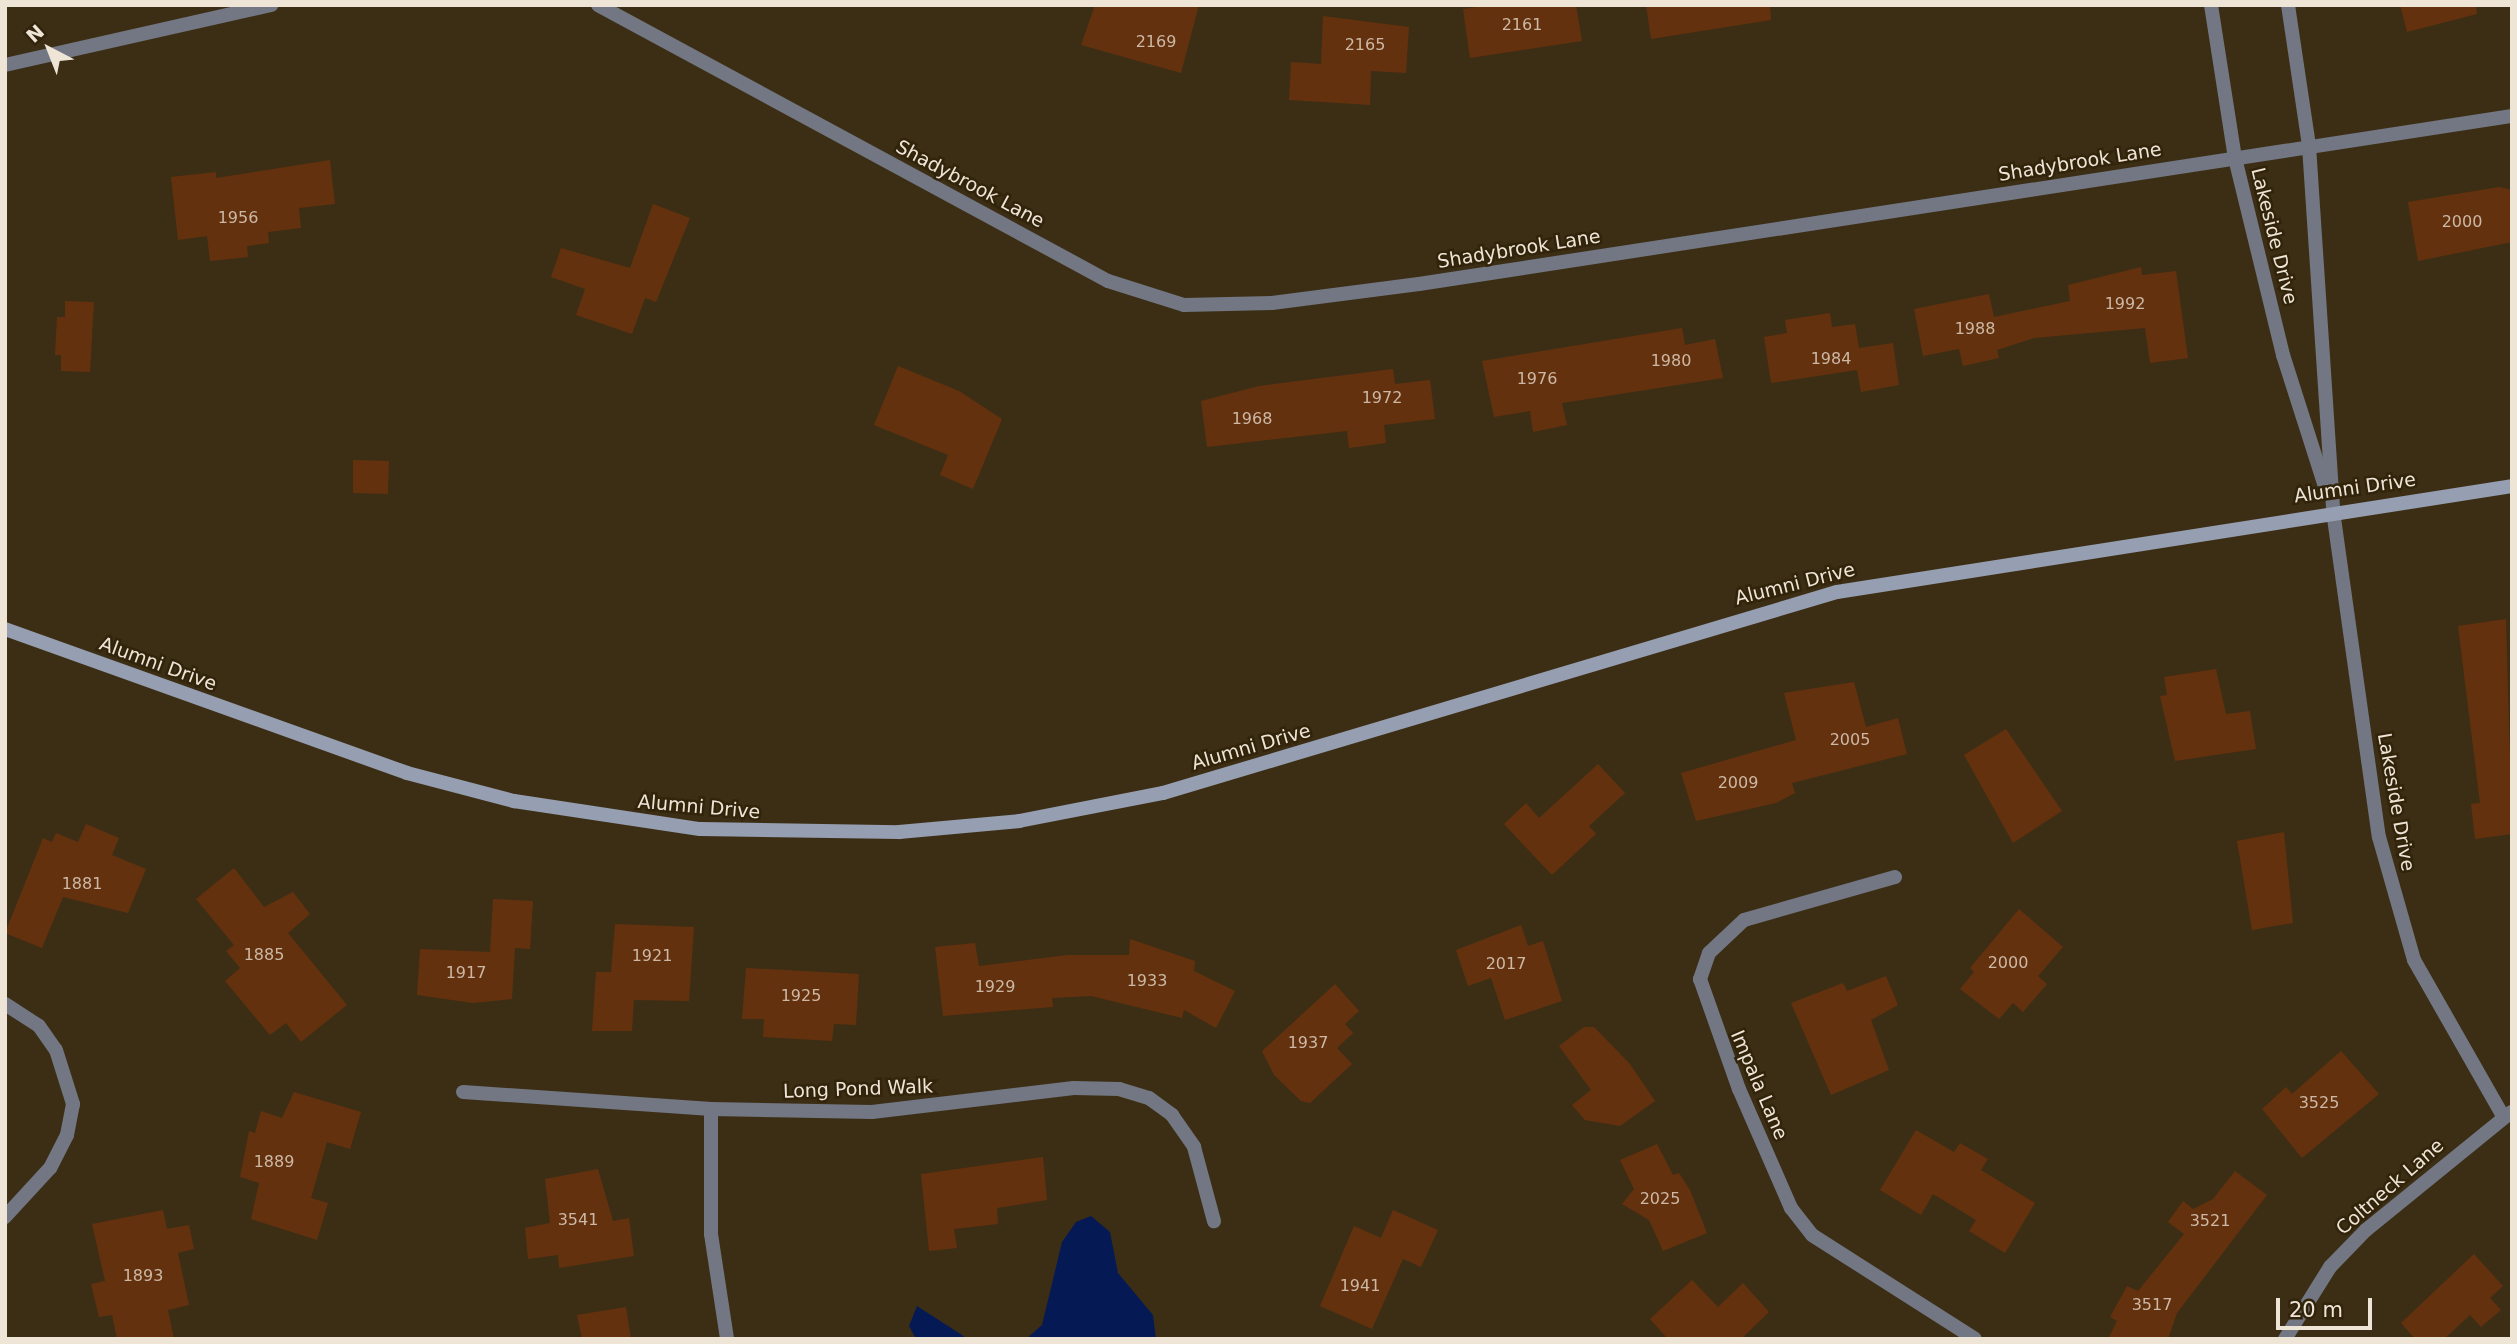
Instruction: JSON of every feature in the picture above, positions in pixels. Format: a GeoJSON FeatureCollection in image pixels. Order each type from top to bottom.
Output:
{"type":"FeatureCollection","features":[{"type":"Feature","properties":{"kind":"main road","name":"Alumni Drive"},"geometry":{"type":"LineString","coordinates":[[5,629],[407,773],[514,801],[700,829],[899,832],[1018,821],[1163,793],[1837,592],[2333,511],[2512,486]]}},
{"type":"Feature","properties":{"kind":"street"},"geometry":{"type":"LineString","coordinates":[[5,65],[271,5]]}},
{"type":"Feature","properties":{"kind":"street","name":"Shadybrook Lane"},"geometry":{"type":"LineString","coordinates":[[598,5],[1108,281],[1184,305],[1272,303],[1419,284],[2512,116]]}},
{"type":"Feature","properties":{"kind":"street","name":"Lakeside Drive"},"geometry":{"type":"LineString","coordinates":[[2211,5],[2235,158],[2283,355],[2333,511]]}},
{"type":"Feature","properties":{"kind":"street","name":"Lakeside Drive"},"geometry":{"type":"LineString","coordinates":[[2288,5],[2309,146],[2333,511],[2379,837],[2398,909],[2437,1009],[2507,1114]]}},
{"type":"Feature","properties":{"kind":"street","name":"Impala Lane"},"geometry":{"type":"LineString","coordinates":[[1895,877],[1744,920],[1709,953],[1700,979],[1739,1089],[1791,1208],[1812,1235],[1975,1339]]}},
{"type":"Feature","properties":{"kind":"street"},"geometry":{"type":"LineString","coordinates":[[5,1004],[39,1026],[56,1050],[73,1104],[50,1168],[5,1217]]}},
{"type":"Feature","properties":{"kind":"street","name":"Long Pond Walk"},"geometry":{"type":"LineString","coordinates":[[463,1092],[710,1109],[872,1112],[1074,1087],[1119,1089],[1149,1098],[1180,1126],[1198,1158],[1214,1221]]}},
{"type":"Feature","properties":{"kind":"street"},"geometry":{"type":"LineString","coordinates":[[710,1109],[711,1234],[727,1339]]}},
{"type":"Feature","properties":{"kind":"street","name":"Coltneck Lane"},"geometry":{"type":"LineString","coordinates":[[2285,1339],[2330,1267],[2365,1230],[2507,1114]]}},
{"type":"Feature","properties":{"kind":"shaded area"},"geometry":{"type":"Polygon","coordinates":[[[1091,1216],[1110,1232],[1118,1273],[1153,1315],[1156,1339],[1026,1339],[1042,1325],[1062,1242],[1076,1222],[1091,1216]]]}},
{"type":"Feature","properties":{"kind":"shaded area"},"geometry":{"type":"Polygon","coordinates":[[[917,1306],[967,1339],[916,1339],[909,1326],[917,1306]]]}},
{"type":"Feature","properties":{"kind":"building"},"geometry":{"type":"Polygon","coordinates":[[[1095,5],[1199,5],[1181,73],[1081,45],[1095,5]]]}},
{"type":"Feature","properties":{"kind":"building"},"geometry":{"type":"Polygon","coordinates":[[[1491,5],[1576,5],[1582,41],[1470,58],[1463,9],[1491,5]]]}},
{"type":"Feature","properties":{"kind":"building"},"geometry":{"type":"Polygon","coordinates":[[[1646,5],[1770,5],[1771,20],[1651,39],[1646,5]]]}},
{"type":"Feature","properties":{"kind":"building"},"geometry":{"type":"Polygon","coordinates":[[[2400,5],[2476,5],[2477,14],[2407,32],[2400,5]]]}},
{"type":"Feature","properties":{"kind":"building"},"geometry":{"type":"Polygon","coordinates":[[[1323,16],[1409,27],[1406,73],[1371,71],[1370,105],[1289,100],[1291,62],[1321,64],[1323,16]]]}},
{"type":"Feature","properties":{"kind":"building"},"geometry":{"type":"Polygon","coordinates":[[[330,160],[335,204],[299,208],[301,228],[268,232],[269,243],[247,246],[248,257],[210,261],[207,236],[178,240],[171,177],[216,172],[216,178],[330,160]]]}},
{"type":"Feature","properties":{"kind":"building"},"geometry":{"type":"Polygon","coordinates":[[[2499,187],[2512,190],[2512,242],[2418,261],[2408,202],[2499,187]]]}},
{"type":"Feature","properties":{"kind":"building"},"geometry":{"type":"Polygon","coordinates":[[[653,204],[690,218],[656,302],[645,298],[632,334],[576,315],[585,289],[551,277],[561,248],[630,268],[653,204]]]}},
{"type":"Feature","properties":{"kind":"building"},"geometry":{"type":"Polygon","coordinates":[[[2141,267],[2142,275],[2176,271],[2188,358],[2150,363],[2145,328],[2034,338],[1997,350],[1999,358],[1963,366],[1959,349],[1923,356],[1914,309],[1989,294],[1994,317],[2070,301],[2068,285],[2141,267]]]}},
{"type":"Feature","properties":{"kind":"building"},"geometry":{"type":"Polygon","coordinates":[[[65,301],[94,302],[90,372],[61,371],[61,355],[55,355],[57,317],[65,317],[65,301]]]}},
{"type":"Feature","properties":{"kind":"building"},"geometry":{"type":"Polygon","coordinates":[[[1830,313],[1832,327],[1855,324],[1859,348],[1893,343],[1899,385],[1861,392],[1857,370],[1771,383],[1764,337],[1787,333],[1785,320],[1830,313]]]}},
{"type":"Feature","properties":{"kind":"building"},"geometry":{"type":"Polygon","coordinates":[[[1682,328],[1685,345],[1715,339],[1723,378],[1562,403],[1567,425],[1533,432],[1530,411],[1494,417],[1482,361],[1682,328]]]}},
{"type":"Feature","properties":{"kind":"building"},"geometry":{"type":"Polygon","coordinates":[[[898,366],[959,391],[1002,419],[973,489],[940,475],[948,455],[874,425],[898,366]]]}},
{"type":"Feature","properties":{"kind":"building"},"geometry":{"type":"Polygon","coordinates":[[[1393,369],[1395,384],[1430,380],[1435,419],[1384,425],[1386,443],[1349,448],[1347,431],[1207,447],[1201,401],[1259,386],[1393,369]]]}},
{"type":"Feature","properties":{"kind":"building"},"geometry":{"type":"Polygon","coordinates":[[[353,460],[389,461],[388,494],[353,493],[353,460]]]}},
{"type":"Feature","properties":{"kind":"building"},"geometry":{"type":"Polygon","coordinates":[[[2506,619],[2512,834],[2475,839],[2471,804],[2480,803],[2458,626],[2506,619]]]}},
{"type":"Feature","properties":{"kind":"building"},"geometry":{"type":"Polygon","coordinates":[[[2216,669],[2226,714],[2250,711],[2256,749],[2175,761],[2160,696],[2167,695],[2164,677],[2216,669]]]}},
{"type":"Feature","properties":{"kind":"building"},"geometry":{"type":"Polygon","coordinates":[[[1854,682],[1866,727],[1898,718],[1907,754],[1792,783],[1795,793],[1776,803],[1696,821],[1681,773],[1796,740],[1784,693],[1854,682]]]}},
{"type":"Feature","properties":{"kind":"building"},"geometry":{"type":"Polygon","coordinates":[[[2006,729],[2062,811],[2013,843],[1964,755],[2006,729]]]}},
{"type":"Feature","properties":{"kind":"building"},"geometry":{"type":"Polygon","coordinates":[[[1598,764],[1625,793],[1589,826],[1596,834],[1552,875],[1504,824],[1526,803],[1539,818],[1598,764]]]}},
{"type":"Feature","properties":{"kind":"building"},"geometry":{"type":"Polygon","coordinates":[[[86,824],[119,838],[112,855],[146,869],[128,913],[63,897],[42,948],[5,933],[43,838],[52,842],[56,833],[78,842],[86,824]]]}},
{"type":"Feature","properties":{"kind":"building"},"geometry":{"type":"Polygon","coordinates":[[[2284,832],[2293,923],[2252,930],[2237,841],[2284,832]]]}},
{"type":"Feature","properties":{"kind":"building"},"geometry":{"type":"Polygon","coordinates":[[[234,868],[264,907],[293,892],[310,914],[288,933],[347,1005],[301,1042],[286,1023],[270,1035],[225,981],[240,968],[226,951],[234,945],[196,899],[234,868]]]}},
{"type":"Feature","properties":{"kind":"building"},"geometry":{"type":"Polygon","coordinates":[[[493,899],[533,901],[530,949],[515,948],[512,999],[473,1003],[417,995],[420,949],[490,952],[493,899]]]}},
{"type":"Feature","properties":{"kind":"building"},"geometry":{"type":"Polygon","coordinates":[[[2019,909],[2063,947],[2038,976],[2047,984],[2023,1012],[2013,1003],[1999,1019],[1960,989],[1974,972],[1970,968],[2019,909]]]}},
{"type":"Feature","properties":{"kind":"building"},"geometry":{"type":"Polygon","coordinates":[[[615,924],[694,927],[689,1001],[634,1000],[632,1031],[592,1031],[596,972],[611,972],[615,924]]]}},
{"type":"Feature","properties":{"kind":"building"},"geometry":{"type":"Polygon","coordinates":[[[1521,925],[1528,946],[1543,941],[1562,1001],[1505,1020],[1491,978],[1468,986],[1456,950],[1521,925]]]}},
{"type":"Feature","properties":{"kind":"building"},"geometry":{"type":"Polygon","coordinates":[[[1130,939],[1195,961],[1194,971],[1235,991],[1216,1028],[1184,1010],[1182,1018],[1091,996],[1052,998],[1053,1007],[943,1016],[935,947],[975,943],[979,966],[1067,955],[1129,955],[1130,939]]]}},
{"type":"Feature","properties":{"kind":"building"},"geometry":{"type":"Polygon","coordinates":[[[746,968],[859,974],[856,1025],[834,1024],[832,1041],[763,1037],[764,1019],[742,1019],[746,968]]]}},
{"type":"Feature","properties":{"kind":"building"},"geometry":{"type":"Polygon","coordinates":[[[1886,976],[1898,1005],[1871,1020],[1889,1070],[1831,1095],[1791,1003],[1843,983],[1847,991],[1886,976]]]}},
{"type":"Feature","properties":{"kind":"building"},"geometry":{"type":"Polygon","coordinates":[[[1335,984],[1359,1011],[1345,1024],[1353,1033],[1337,1048],[1352,1064],[1310,1103],[1301,1101],[1274,1075],[1262,1051],[1335,984]]]}},
{"type":"Feature","properties":{"kind":"building"},"geometry":{"type":"Polygon","coordinates":[[[1584,1027],[1594,1027],[1630,1064],[1655,1101],[1620,1126],[1585,1120],[1572,1105],[1591,1090],[1559,1046],[1584,1027]]]}},
{"type":"Feature","properties":{"kind":"building"},"geometry":{"type":"Polygon","coordinates":[[[2341,1051],[2379,1094],[2302,1158],[2262,1109],[2286,1087],[2292,1094],[2341,1051]]]}},
{"type":"Feature","properties":{"kind":"building"},"geometry":{"type":"Polygon","coordinates":[[[294,1092],[361,1112],[350,1149],[327,1142],[311,1198],[328,1203],[317,1240],[251,1219],[259,1183],[240,1177],[249,1131],[255,1133],[261,1111],[282,1118],[294,1092]]]}},
{"type":"Feature","properties":{"kind":"building"},"geometry":{"type":"Polygon","coordinates":[[[1916,1130],[1954,1152],[1960,1143],[1988,1159],[1981,1170],[2035,1203],[2005,1253],[1969,1231],[1976,1220],[1933,1194],[1921,1215],[1880,1190],[1916,1130]]]}},
{"type":"Feature","properties":{"kind":"building"},"geometry":{"type":"Polygon","coordinates":[[[1657,1144],[1673,1175],[1679,1173],[1690,1190],[1707,1233],[1663,1251],[1649,1220],[1622,1204],[1634,1189],[1620,1160],[1657,1144]]]}},
{"type":"Feature","properties":{"kind":"building"},"geometry":{"type":"Polygon","coordinates":[[[1043,1157],[1047,1200],[997,1208],[998,1224],[954,1229],[957,1248],[929,1251],[921,1174],[1043,1157]]]}},
{"type":"Feature","properties":{"kind":"building"},"geometry":{"type":"Polygon","coordinates":[[[598,1169],[613,1221],[629,1218],[634,1256],[559,1268],[558,1255],[528,1259],[525,1228],[550,1223],[545,1179],[598,1169]]]}},
{"type":"Feature","properties":{"kind":"building"},"geometry":{"type":"Polygon","coordinates":[[[2235,1171],[2267,1195],[2177,1313],[2168,1339],[2108,1339],[2117,1321],[2110,1317],[2127,1286],[2138,1291],[2184,1234],[2168,1222],[2183,1201],[2193,1209],[2213,1199],[2235,1171]]]}},
{"type":"Feature","properties":{"kind":"building"},"geometry":{"type":"Polygon","coordinates":[[[163,1210],[167,1229],[189,1225],[194,1249],[178,1253],[189,1305],[168,1310],[174,1339],[117,1339],[112,1315],[99,1317],[91,1284],[105,1281],[92,1224],[163,1210]]]}},
{"type":"Feature","properties":{"kind":"building"},"geometry":{"type":"Polygon","coordinates":[[[1393,1210],[1438,1230],[1421,1267],[1403,1259],[1372,1329],[1320,1306],[1354,1226],[1381,1238],[1393,1210]]]}},
{"type":"Feature","properties":{"kind":"building"},"geometry":{"type":"Polygon","coordinates":[[[2474,1254],[2503,1286],[2490,1298],[2501,1310],[2481,1327],[2470,1315],[2444,1339],[2415,1339],[2401,1323],[2474,1254]]]}},
{"type":"Feature","properties":{"kind":"building"},"geometry":{"type":"Polygon","coordinates":[[[1692,1280],[1718,1307],[1743,1283],[1769,1312],[1741,1339],[1668,1339],[1650,1319],[1692,1280]]]}},
{"type":"Feature","properties":{"kind":"building"},"geometry":{"type":"Polygon","coordinates":[[[626,1307],[631,1339],[582,1339],[577,1315],[626,1307]]]}}]}
